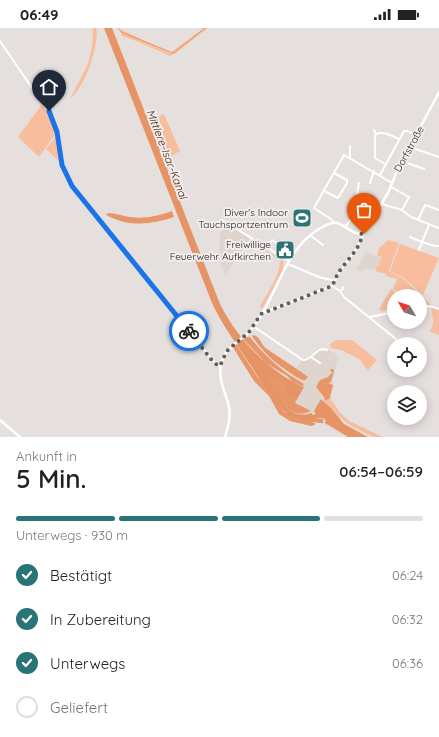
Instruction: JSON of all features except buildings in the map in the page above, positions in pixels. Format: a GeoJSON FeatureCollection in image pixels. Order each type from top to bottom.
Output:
{"type":"FeatureCollection","features":[{"type":"Feature","properties":{"kind":"street"},"geometry":{"type":"LineString","coordinates":[[0,41],[51,116],[57,132],[61,160],[72,186],[214,363],[220,366]]}},
{"type":"Feature","properties":{"kind":"street","name":"Dorfstraße"},"geometry":{"type":"LineString","coordinates":[[363,233],[382,204],[402,161],[426,119],[439,92]]}},
{"type":"Feature","properties":{"kind":"street"},"geometry":{"type":"LineString","coordinates":[[374,130],[376,134],[374,138],[374,158],[385,164]]}},
{"type":"Feature","properties":{"kind":"street"},"geometry":{"type":"LineString","coordinates":[[380,175],[399,139],[405,131],[417,135]]}},
{"type":"Feature","properties":{"kind":"street"},"geometry":{"type":"LineString","coordinates":[[376,134],[385,134],[399,139]]}},
{"type":"Feature","properties":{"kind":"street"},"geometry":{"type":"LineString","coordinates":[[350,146],[350,158]]}},
{"type":"Feature","properties":{"kind":"street"},"geometry":{"type":"LineString","coordinates":[[410,147],[439,157]]}},
{"type":"Feature","properties":{"kind":"street"},"geometry":{"type":"LineString","coordinates":[[334,223],[331,219],[314,208],[344,155],[374,171],[392,183]]}},
{"type":"Feature","properties":{"kind":"street"},"geometry":{"type":"LineString","coordinates":[[402,161],[424,169]]}},
{"type":"Feature","properties":{"kind":"street"},"geometry":{"type":"LineString","coordinates":[[370,183],[374,171]]}},
{"type":"Feature","properties":{"kind":"street"},"geometry":{"type":"LineString","coordinates":[[324,190],[338,198],[347,183],[347,180],[334,173]]}},
{"type":"Feature","properties":{"kind":"street"},"geometry":{"type":"LineString","coordinates":[[345,227],[363,204],[363,201],[357,194],[359,183]]}},
{"type":"Feature","properties":{"kind":"street"},"geometry":{"type":"LineString","coordinates":[[391,187],[409,196],[402,210]]}},
{"type":"Feature","properties":{"kind":"street"},"geometry":{"type":"LineString","coordinates":[[382,204],[402,210],[411,217],[439,228]]}},
{"type":"Feature","properties":{"kind":"street"},"geometry":{"type":"LineString","coordinates":[[418,220],[425,205],[439,210]]}},
{"type":"Feature","properties":{"kind":"street"},"geometry":{"type":"LineString","coordinates":[[222,220],[288,262],[319,277],[335,281]]}},
{"type":"Feature","properties":{"kind":"street"},"geometry":{"type":"LineString","coordinates":[[225,437],[229,424],[230,413],[220,378],[220,366],[225,355],[253,326],[261,314],[296,249],[310,235],[319,229],[334,223],[337,223],[356,233],[363,233],[357,248],[339,273],[332,286],[261,314]]}},
{"type":"Feature","properties":{"kind":"street"},"geometry":{"type":"LineString","coordinates":[[419,250],[429,225]]}},
{"type":"Feature","properties":{"kind":"street"},"geometry":{"type":"LineString","coordinates":[[310,235],[323,246]]}},
{"type":"Feature","properties":{"kind":"street"},"geometry":{"type":"LineString","coordinates":[[410,236],[422,242],[439,246]]}},
{"type":"Feature","properties":{"kind":"street"},"geometry":{"type":"LineString","coordinates":[[267,248],[272,240],[277,243]]}},
{"type":"Feature","properties":{"kind":"street"},"geometry":{"type":"LineString","coordinates":[[332,286],[340,291],[344,297],[394,337]]}},
{"type":"Feature","properties":{"kind":"street"},"geometry":{"type":"LineString","coordinates":[[340,291],[343,287]]}},
{"type":"Feature","properties":{"kind":"street"},"geometry":{"type":"LineString","coordinates":[[427,306],[439,309]]}},
{"type":"Feature","properties":{"kind":"street"},"geometry":{"type":"LineString","coordinates":[[370,317],[387,313]]}},
{"type":"Feature","properties":{"kind":"street"},"geometry":{"type":"LineString","coordinates":[[253,326],[300,358],[306,360],[320,350],[327,350]]}},
{"type":"Feature","properties":{"kind":"street"},"geometry":{"type":"LineString","coordinates":[[311,357],[320,362]]}},
{"type":"Feature","properties":{"kind":"street"},"geometry":{"type":"LineString","coordinates":[[0,420],[20,437]]}},
{"type":"Feature","properties":{"kind":"shaded area"},"geometry":{"type":"Polygon","coordinates":[[[93,28],[96,28],[97,32],[92,59],[81,86],[70,99],[88,64],[92,47],[93,28]]]}},
{"type":"Feature","properties":{"kind":"shaded area"},"geometry":{"type":"Polygon","coordinates":[[[104,28],[112,28],[220,304],[234,327],[260,358],[281,375],[304,387],[296,401],[288,396],[281,383],[267,375],[287,408],[298,414],[316,414],[314,411],[321,399],[331,408],[344,424],[368,437],[348,437],[325,423],[326,420],[322,418],[313,418],[323,419],[323,423],[301,421],[290,416],[273,399],[229,334],[212,303],[104,28]]]}},
{"type":"Feature","properties":{"kind":"shaded area"},"geometry":{"type":"Polygon","coordinates":[[[204,28],[208,28],[170,56],[122,36],[120,29],[170,53],[204,28]]]}},
{"type":"Feature","properties":{"kind":"shaded area"},"geometry":{"type":"Polygon","coordinates":[[[43,103],[49,112],[56,133],[39,157],[18,137],[43,103]]]}},
{"type":"Feature","properties":{"kind":"shaded area"},"geometry":{"type":"Polygon","coordinates":[[[164,114],[180,151],[168,158],[159,135],[157,134],[153,119],[164,114]]]}},
{"type":"Feature","properties":{"kind":"shaded area"},"geometry":{"type":"Polygon","coordinates":[[[57,135],[61,163],[46,149],[57,135]]]}},
{"type":"Feature","properties":{"kind":"shaded area"},"geometry":{"type":"Polygon","coordinates":[[[172,211],[174,217],[156,222],[139,224],[123,222],[106,215],[111,213],[136,218],[157,216],[172,211]]]}},
{"type":"Feature","properties":{"kind":"shaded area"},"geometry":{"type":"Polygon","coordinates":[[[225,223],[250,238],[225,275],[219,257],[220,235],[225,223]]]}},
{"type":"Feature","properties":{"kind":"shaded area"},"geometry":{"type":"Polygon","coordinates":[[[248,240],[284,261],[282,272],[262,309],[260,306],[275,280],[280,262],[282,261],[248,240]]]}},
{"type":"Feature","properties":{"kind":"shaded area"},"geometry":{"type":"Polygon","coordinates":[[[388,240],[399,243],[389,271],[405,280],[414,289],[393,289],[397,279],[375,271],[382,258],[377,255],[380,247],[388,240]]]}},
{"type":"Feature","properties":{"kind":"shaded area"},"geometry":{"type":"Polygon","coordinates":[[[400,244],[439,258],[426,289],[416,289],[405,279],[390,271],[400,244]]]}},
{"type":"Feature","properties":{"kind":"shaded area"},"geometry":{"type":"Polygon","coordinates":[[[366,252],[382,258],[377,269],[356,270],[366,252]]]}},
{"type":"Feature","properties":{"kind":"shaded area"},"geometry":{"type":"Polygon","coordinates":[[[387,296],[387,310],[382,311],[379,309],[387,296]]]}},
{"type":"Feature","properties":{"kind":"shaded area"},"geometry":{"type":"Polygon","coordinates":[[[427,301],[432,306],[427,306],[427,301]]]}},
{"type":"Feature","properties":{"kind":"shaded area"},"geometry":{"type":"Polygon","coordinates":[[[431,307],[439,310],[439,335],[429,331],[433,323],[431,307]]]}},
{"type":"Feature","properties":{"kind":"shaded area"},"geometry":{"type":"Polygon","coordinates":[[[254,335],[265,348],[308,377],[305,380],[302,380],[287,371],[262,349],[252,336],[254,335]]]}},
{"type":"Feature","properties":{"kind":"shaded area"},"geometry":{"type":"Polygon","coordinates":[[[250,337],[268,357],[282,369],[304,384],[303,386],[293,382],[287,376],[266,363],[243,339],[250,337]]]}},
{"type":"Feature","properties":{"kind":"shaded area"},"geometry":{"type":"Polygon","coordinates":[[[336,340],[352,340],[377,360],[368,370],[361,360],[341,350],[331,348],[330,344],[336,340]]]}},
{"type":"Feature","properties":{"kind":"shaded area"},"geometry":{"type":"Polygon","coordinates":[[[236,344],[256,375],[284,412],[296,419],[315,423],[315,425],[311,426],[290,421],[279,414],[269,396],[254,381],[234,349],[236,344]]]}},
{"type":"Feature","properties":{"kind":"shaded area"},"geometry":{"type":"Polygon","coordinates":[[[324,348],[338,356],[330,399],[343,416],[329,425],[297,419],[284,411],[268,390],[265,363],[289,379],[303,358],[308,358],[318,349],[324,348]]]}},
{"type":"Feature","properties":{"kind":"shaded area"},"geometry":{"type":"Polygon","coordinates":[[[330,369],[334,370],[331,382],[328,383],[333,385],[330,398],[325,401],[324,397],[316,387],[320,380],[328,377],[332,373],[330,369]]]}},
{"type":"Feature","properties":{"kind":"shaded area"},"geometry":{"type":"Polygon","coordinates":[[[266,374],[281,383],[288,396],[296,401],[295,403],[311,411],[298,414],[287,408],[266,374]]]}},
{"type":"Feature","properties":{"kind":"shaded area"},"geometry":{"type":"Polygon","coordinates":[[[330,398],[340,413],[349,421],[383,437],[373,437],[351,426],[343,420],[325,401],[330,398]]]}},
{"type":"Feature","properties":{"kind":"waterway"},"geometry":{"type":"LineString","coordinates":[[118,28],[121,32],[173,53],[205,28]]}},
{"type":"Feature","properties":{"kind":"way so far"},"geometry":{"type":"LineString","coordinates":[[189,331],[214,363],[220,366],[228,350],[249,332],[261,314],[330,288],[357,248],[362,238],[361,234],[364,232],[364,234]]}},
{"type":"Feature","properties":{"kind":"place","name":"Diver's Indoor Tauchsportzentrum"},"geometry":{"type":"Point","coordinates":[302,218]}},
{"type":"Feature","properties":{"kind":"place","name":"Freiwillige Feuerwehr Aufkirchen"},"geometry":{"type":"Point","coordinates":[285,250]}},
{"type":"Feature","properties":{"kind":"route"},"geometry":{"type":"LineString","coordinates":[[49,111],[57,132],[62,165],[68,180],[189,331]]}},
{"type":"Feature","properties":{"kind":"water label","name":"Mittlere-Isar-Kanal"},"geometry":{"type":"Point","coordinates":[167,154]}}]}
